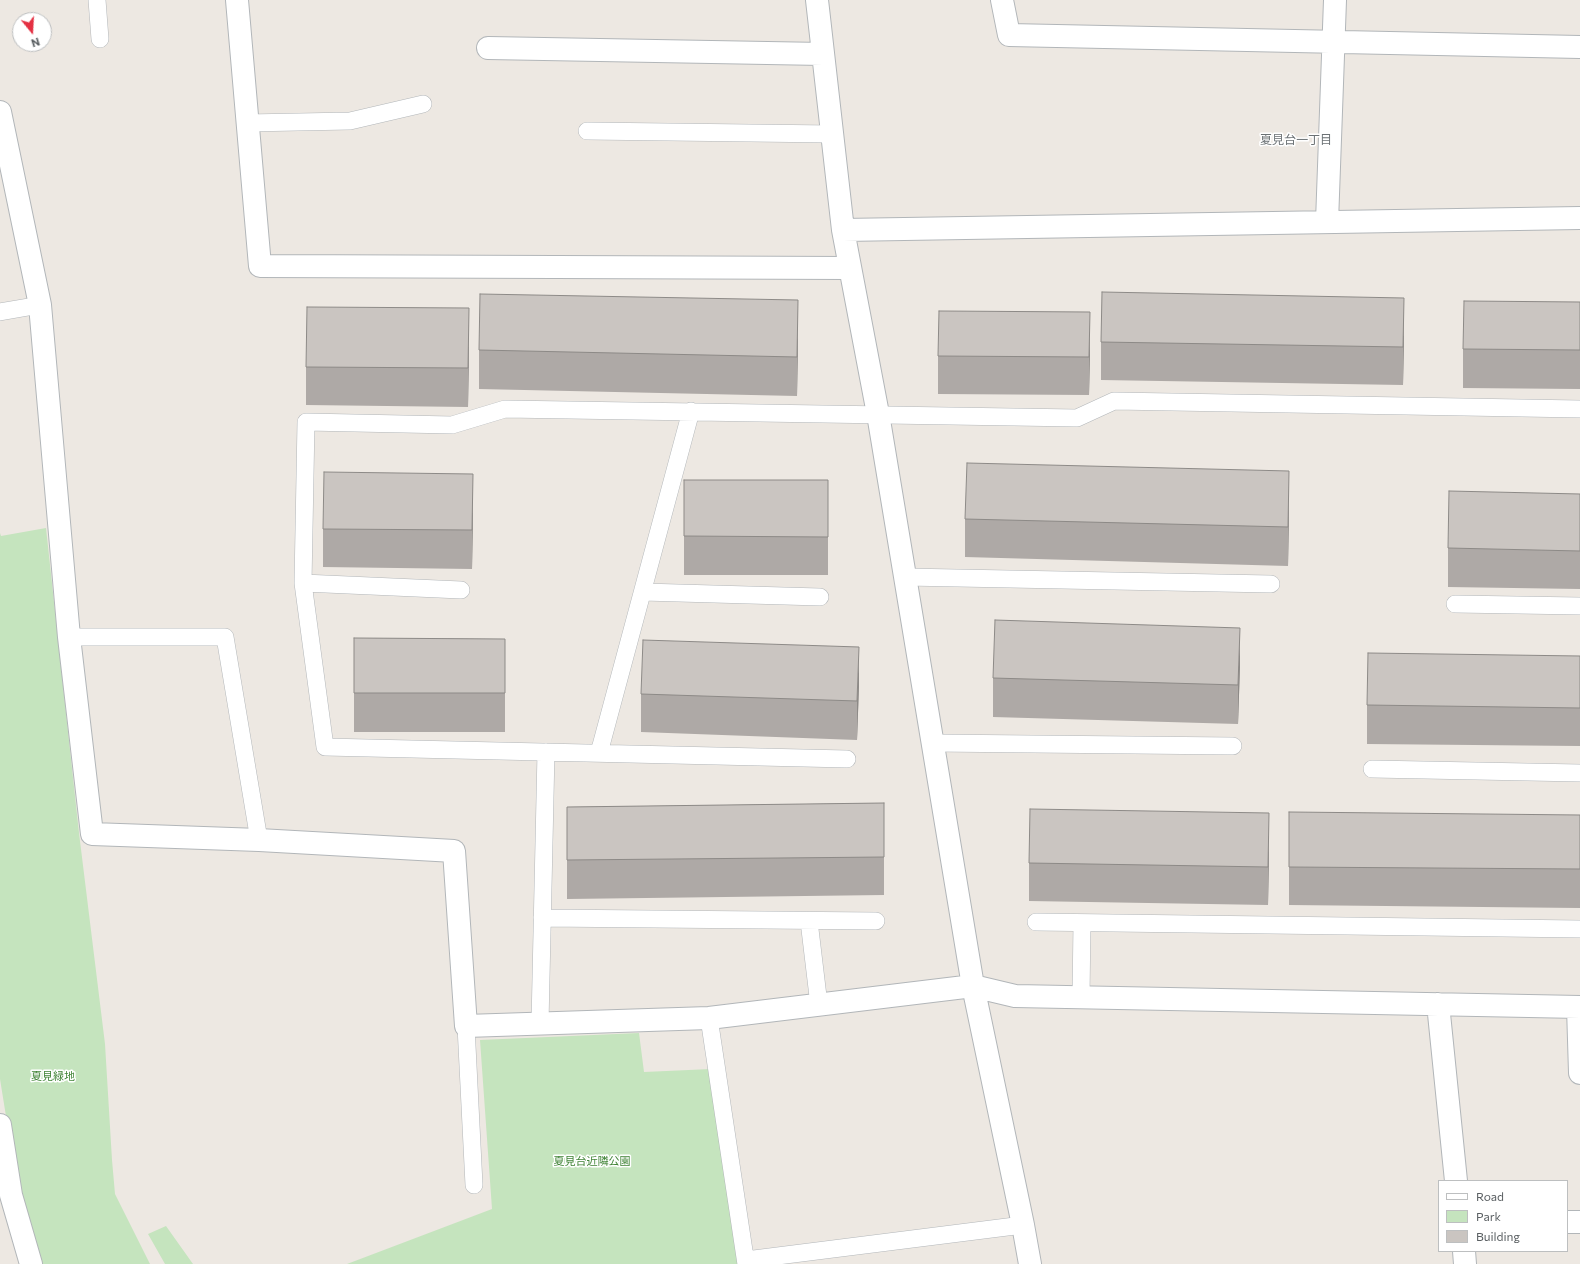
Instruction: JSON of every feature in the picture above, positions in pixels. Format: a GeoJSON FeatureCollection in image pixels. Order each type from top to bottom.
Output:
{"type":"FeatureCollection","features":[{"type":"Feature","properties":{"kind":"street"},"geometry":{"type":"LineString","coordinates":[[237,0],[260,266],[850,268]]}},
{"type":"Feature","properties":{"kind":"street"},"geometry":{"type":"LineString","coordinates":[[817,0],[843,230],[878,414],[973,986],[1030,1264]]}},
{"type":"Feature","properties":{"kind":"street"},"geometry":{"type":"LineString","coordinates":[[1002,0],[1009,35],[1580,47]]}},
{"type":"Feature","properties":{"kind":"street"},"geometry":{"type":"LineString","coordinates":[[1327,222],[1335,0]]}},
{"type":"Feature","properties":{"kind":"street"},"geometry":{"type":"LineString","coordinates":[[488,48],[823,54]]}},
{"type":"Feature","properties":{"kind":"street"},"geometry":{"type":"LineString","coordinates":[[0,112],[40,305],[69,637],[92,834],[259,840],[454,851],[466,1026],[709,1018],[973,986],[1015,996],[1579,1007],[1580,1073]]}},
{"type":"Feature","properties":{"kind":"street"},"geometry":{"type":"LineString","coordinates":[[843,230],[1580,218]]}},
{"type":"Feature","properties":{"kind":"street"},"geometry":{"type":"LineString","coordinates":[[1438,1004],[1456,1180]]}},
{"type":"Feature","properties":{"kind":"street"},"geometry":{"type":"LineString","coordinates":[[0,1125],[11,1195],[31,1264]]}},
{"type":"Feature","properties":{"kind":"street"},"geometry":{"type":"LineString","coordinates":[[1568,1222],[1580,1222]]}},
{"type":"Feature","properties":{"kind":"street"},"geometry":{"type":"LineString","coordinates":[[1464,1252],[1465,1264]]}},
{"type":"Feature","properties":{"kind":"lane"},"geometry":{"type":"LineString","coordinates":[[97,0],[100,39]]}},
{"type":"Feature","properties":{"kind":"lane"},"geometry":{"type":"LineString","coordinates":[[248,123],[350,121],[423,104]]}},
{"type":"Feature","properties":{"kind":"lane"},"geometry":{"type":"LineString","coordinates":[[587,131],[832,134]]}},
{"type":"Feature","properties":{"kind":"lane"},"geometry":{"type":"LineString","coordinates":[[0,312],[40,305]]}},
{"type":"Feature","properties":{"kind":"lane"},"geometry":{"type":"LineString","coordinates":[[847,758],[326,747],[303,583],[306,422],[452,425],[505,409],[1077,418],[1114,401],[1580,409]]}},
{"type":"Feature","properties":{"kind":"lane"},"geometry":{"type":"LineString","coordinates":[[599,753],[691,411]]}},
{"type":"Feature","properties":{"kind":"lane"},"geometry":{"type":"LineString","coordinates":[[905,578],[1271,584]]}},
{"type":"Feature","properties":{"kind":"lane"},"geometry":{"type":"LineString","coordinates":[[303,583],[461,590]]}},
{"type":"Feature","properties":{"kind":"lane"},"geometry":{"type":"LineString","coordinates":[[643,592],[820,597]]}},
{"type":"Feature","properties":{"kind":"lane"},"geometry":{"type":"LineString","coordinates":[[1455,604],[1580,606]]}},
{"type":"Feature","properties":{"kind":"lane"},"geometry":{"type":"LineString","coordinates":[[69,637],[225,637],[259,840]]}},
{"type":"Feature","properties":{"kind":"lane"},"geometry":{"type":"LineString","coordinates":[[933,743],[1233,746]]}},
{"type":"Feature","properties":{"kind":"lane"},"geometry":{"type":"LineString","coordinates":[[540,1023],[546,752]]}},
{"type":"Feature","properties":{"kind":"lane"},"geometry":{"type":"LineString","coordinates":[[1372,769],[1580,773]]}},
{"type":"Feature","properties":{"kind":"lane"},"geometry":{"type":"LineString","coordinates":[[542,918],[876,921]]}},
{"type":"Feature","properties":{"kind":"lane"},"geometry":{"type":"LineString","coordinates":[[809,921],[819,1004]]}},
{"type":"Feature","properties":{"kind":"lane"},"geometry":{"type":"LineString","coordinates":[[1036,922],[1580,929]]}},
{"type":"Feature","properties":{"kind":"lane"},"geometry":{"type":"LineString","coordinates":[[1081,997],[1082,923]]}},
{"type":"Feature","properties":{"kind":"lane"},"geometry":{"type":"LineString","coordinates":[[709,1018],[746,1262],[1023,1225]]}},
{"type":"Feature","properties":{"kind":"lane"},"geometry":{"type":"LineString","coordinates":[[466,1026],[474,1185]]}},
{"type":"Feature","properties":{"kind":"green space","name":"夏見緑地"},"geometry":{"type":"Polygon","coordinates":[[[46,528],[79,833],[105,1044],[115,1194],[150,1264],[39,1264],[19,1197],[0,1079],[0,533],[1,536],[46,528]]]}},
{"type":"Feature","properties":{"kind":"green space","name":"夏見台近隣公園"},"geometry":{"type":"Polygon","coordinates":[[[639,1033],[644,1072],[711,1069],[738,1264],[347,1264],[492,1209],[480,1040],[639,1033]]]}},
{"type":"Feature","properties":{"kind":"green space"},"geometry":{"type":"Polygon","coordinates":[[[166,1226],[193,1264],[165,1264],[148,1234],[166,1226]]]}},
{"type":"Feature","properties":{"kind":"building"},"geometry":{"type":"Polygon","coordinates":[[[1102,292],[1404,298],[1403,347],[1101,342],[1102,292]]]}},
{"type":"Feature","properties":{"kind":"building"},"geometry":{"type":"Polygon","coordinates":[[[480,294],[798,300],[797,357],[479,350],[480,294]]]}},
{"type":"Feature","properties":{"kind":"building"},"geometry":{"type":"Polygon","coordinates":[[[1464,301],[1580,302],[1580,350],[1463,349],[1464,301]]]}},
{"type":"Feature","properties":{"kind":"building"},"geometry":{"type":"Polygon","coordinates":[[[307,307],[469,308],[468,368],[306,367],[307,307]]]}},
{"type":"Feature","properties":{"kind":"building"},"geometry":{"type":"Polygon","coordinates":[[[939,311],[1090,312],[1089,357],[938,356],[939,311]]]}},
{"type":"Feature","properties":{"kind":"building"},"geometry":{"type":"Polygon","coordinates":[[[967,463],[1289,471],[1288,527],[965,519],[967,463]]]}},
{"type":"Feature","properties":{"kind":"building"},"geometry":{"type":"Polygon","coordinates":[[[324,472],[473,474],[472,530],[323,529],[324,472]]]}},
{"type":"Feature","properties":{"kind":"building"},"geometry":{"type":"Polygon","coordinates":[[[684,480],[828,480],[828,537],[684,536],[684,480]]]}},
{"type":"Feature","properties":{"kind":"building"},"geometry":{"type":"Polygon","coordinates":[[[1449,491],[1580,494],[1580,551],[1448,548],[1449,491]]]}},
{"type":"Feature","properties":{"kind":"building"},"geometry":{"type":"Polygon","coordinates":[[[995,620],[1240,628],[1238,685],[993,678],[995,620]]]}},
{"type":"Feature","properties":{"kind":"building"},"geometry":{"type":"Polygon","coordinates":[[[354,638],[505,639],[505,693],[354,693],[354,638]]]}},
{"type":"Feature","properties":{"kind":"building"},"geometry":{"type":"Polygon","coordinates":[[[643,640],[859,647],[857,701],[641,694],[643,640]]]}},
{"type":"Feature","properties":{"kind":"building"},"geometry":{"type":"Polygon","coordinates":[[[1368,653],[1580,656],[1580,708],[1367,705],[1368,653]]]}},
{"type":"Feature","properties":{"kind":"building"},"geometry":{"type":"Polygon","coordinates":[[[884,803],[884,857],[567,860],[567,807],[884,803]]]}},
{"type":"Feature","properties":{"kind":"building"},"geometry":{"type":"Polygon","coordinates":[[[1030,809],[1269,813],[1268,867],[1029,863],[1030,809]]]}},
{"type":"Feature","properties":{"kind":"building"},"geometry":{"type":"Polygon","coordinates":[[[1289,812],[1580,815],[1580,869],[1289,867],[1289,812]]]}},
{"type":"Feature","properties":{"kind":"district","name":"夏見台一丁目"},"geometry":{"type":"Point","coordinates":[1296,140]}}]}
